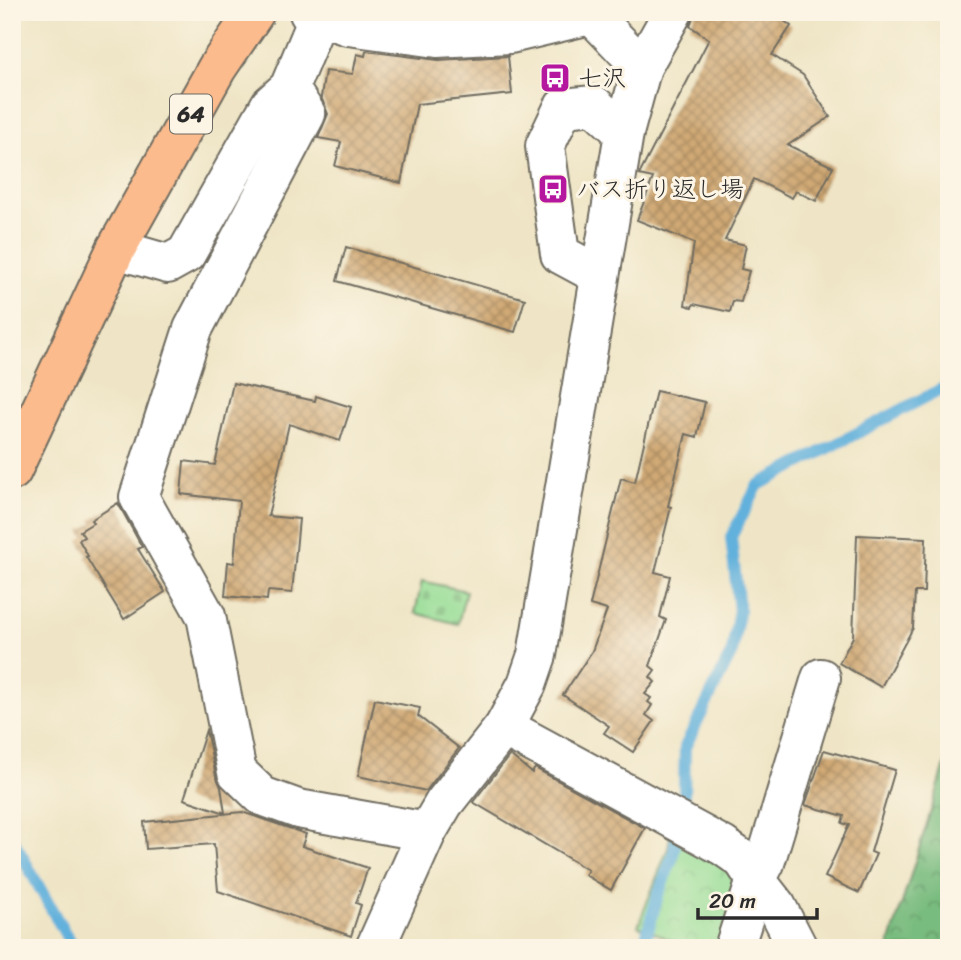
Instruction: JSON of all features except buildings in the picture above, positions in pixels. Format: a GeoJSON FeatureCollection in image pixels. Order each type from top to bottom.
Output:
{"type":"FeatureCollection","features":[{"type":"Feature","properties":{"kind":"main road","name":"64"},"geometry":{"type":"LineString","coordinates":[[12,471],[117,249],[217,68],[255,12]]}},
{"type":"Feature","properties":{"kind":"street"},"geometry":{"type":"LineString","coordinates":[[375,948],[427,832],[444,803],[504,727],[527,684],[537,655],[624,133],[642,67],[673,12]]}},
{"type":"Feature","properties":{"kind":"street"},"geometry":{"type":"LineString","coordinates":[[117,249],[168,264],[186,254],[270,105],[289,88],[314,15],[348,26],[437,38],[510,34],[590,14],[642,67]]}},
{"type":"Feature","properties":{"kind":"street"},"geometry":{"type":"LineString","coordinates":[[289,88],[306,114],[193,329],[139,497],[206,616],[237,772],[262,796],[299,809],[427,832]]}},
{"type":"Feature","properties":{"kind":"street"},"geometry":{"type":"LineString","coordinates":[[599,275],[560,254],[545,146],[563,108],[594,105],[624,133]]}},
{"type":"Feature","properties":{"kind":"street"},"geometry":{"type":"LineString","coordinates":[[734,948],[756,880],[765,863],[821,678]]}},
{"type":"Feature","properties":{"kind":"street"},"geometry":{"type":"LineString","coordinates":[[504,727],[723,846],[743,860],[776,907],[798,948]]}},
{"type":"Feature","properties":{"kind":"green space"},"geometry":{"type":"Polygon","coordinates":[[[422,581],[466,591],[458,624],[415,613],[422,581]]]}},
{"type":"Feature","properties":{"kind":"green space"},"geometry":{"type":"Polygon","coordinates":[[[949,751],[949,948],[888,948],[942,775],[949,751]]]}},
{"type":"Feature","properties":{"kind":"green space"},"geometry":{"type":"Polygon","coordinates":[[[671,830],[739,871],[721,948],[691,948],[638,926],[668,848],[671,830]]]}},
{"type":"Feature","properties":{"kind":"waterway"},"geometry":{"type":"LineString","coordinates":[[643,948],[658,895],[673,856],[684,794],[685,747],[732,652],[739,610],[731,537],[758,485],[949,385]]}},
{"type":"Feature","properties":{"kind":"waterway"},"geometry":{"type":"LineString","coordinates":[[12,838],[73,948]]}},
{"type":"Feature","properties":{"kind":"place","name":"七沢"},"geometry":{"type":"Point","coordinates":[555,78]}},
{"type":"Feature","properties":{"kind":"place","name":"バス折り返し場"},"geometry":{"type":"Point","coordinates":[553,189]}}]}
